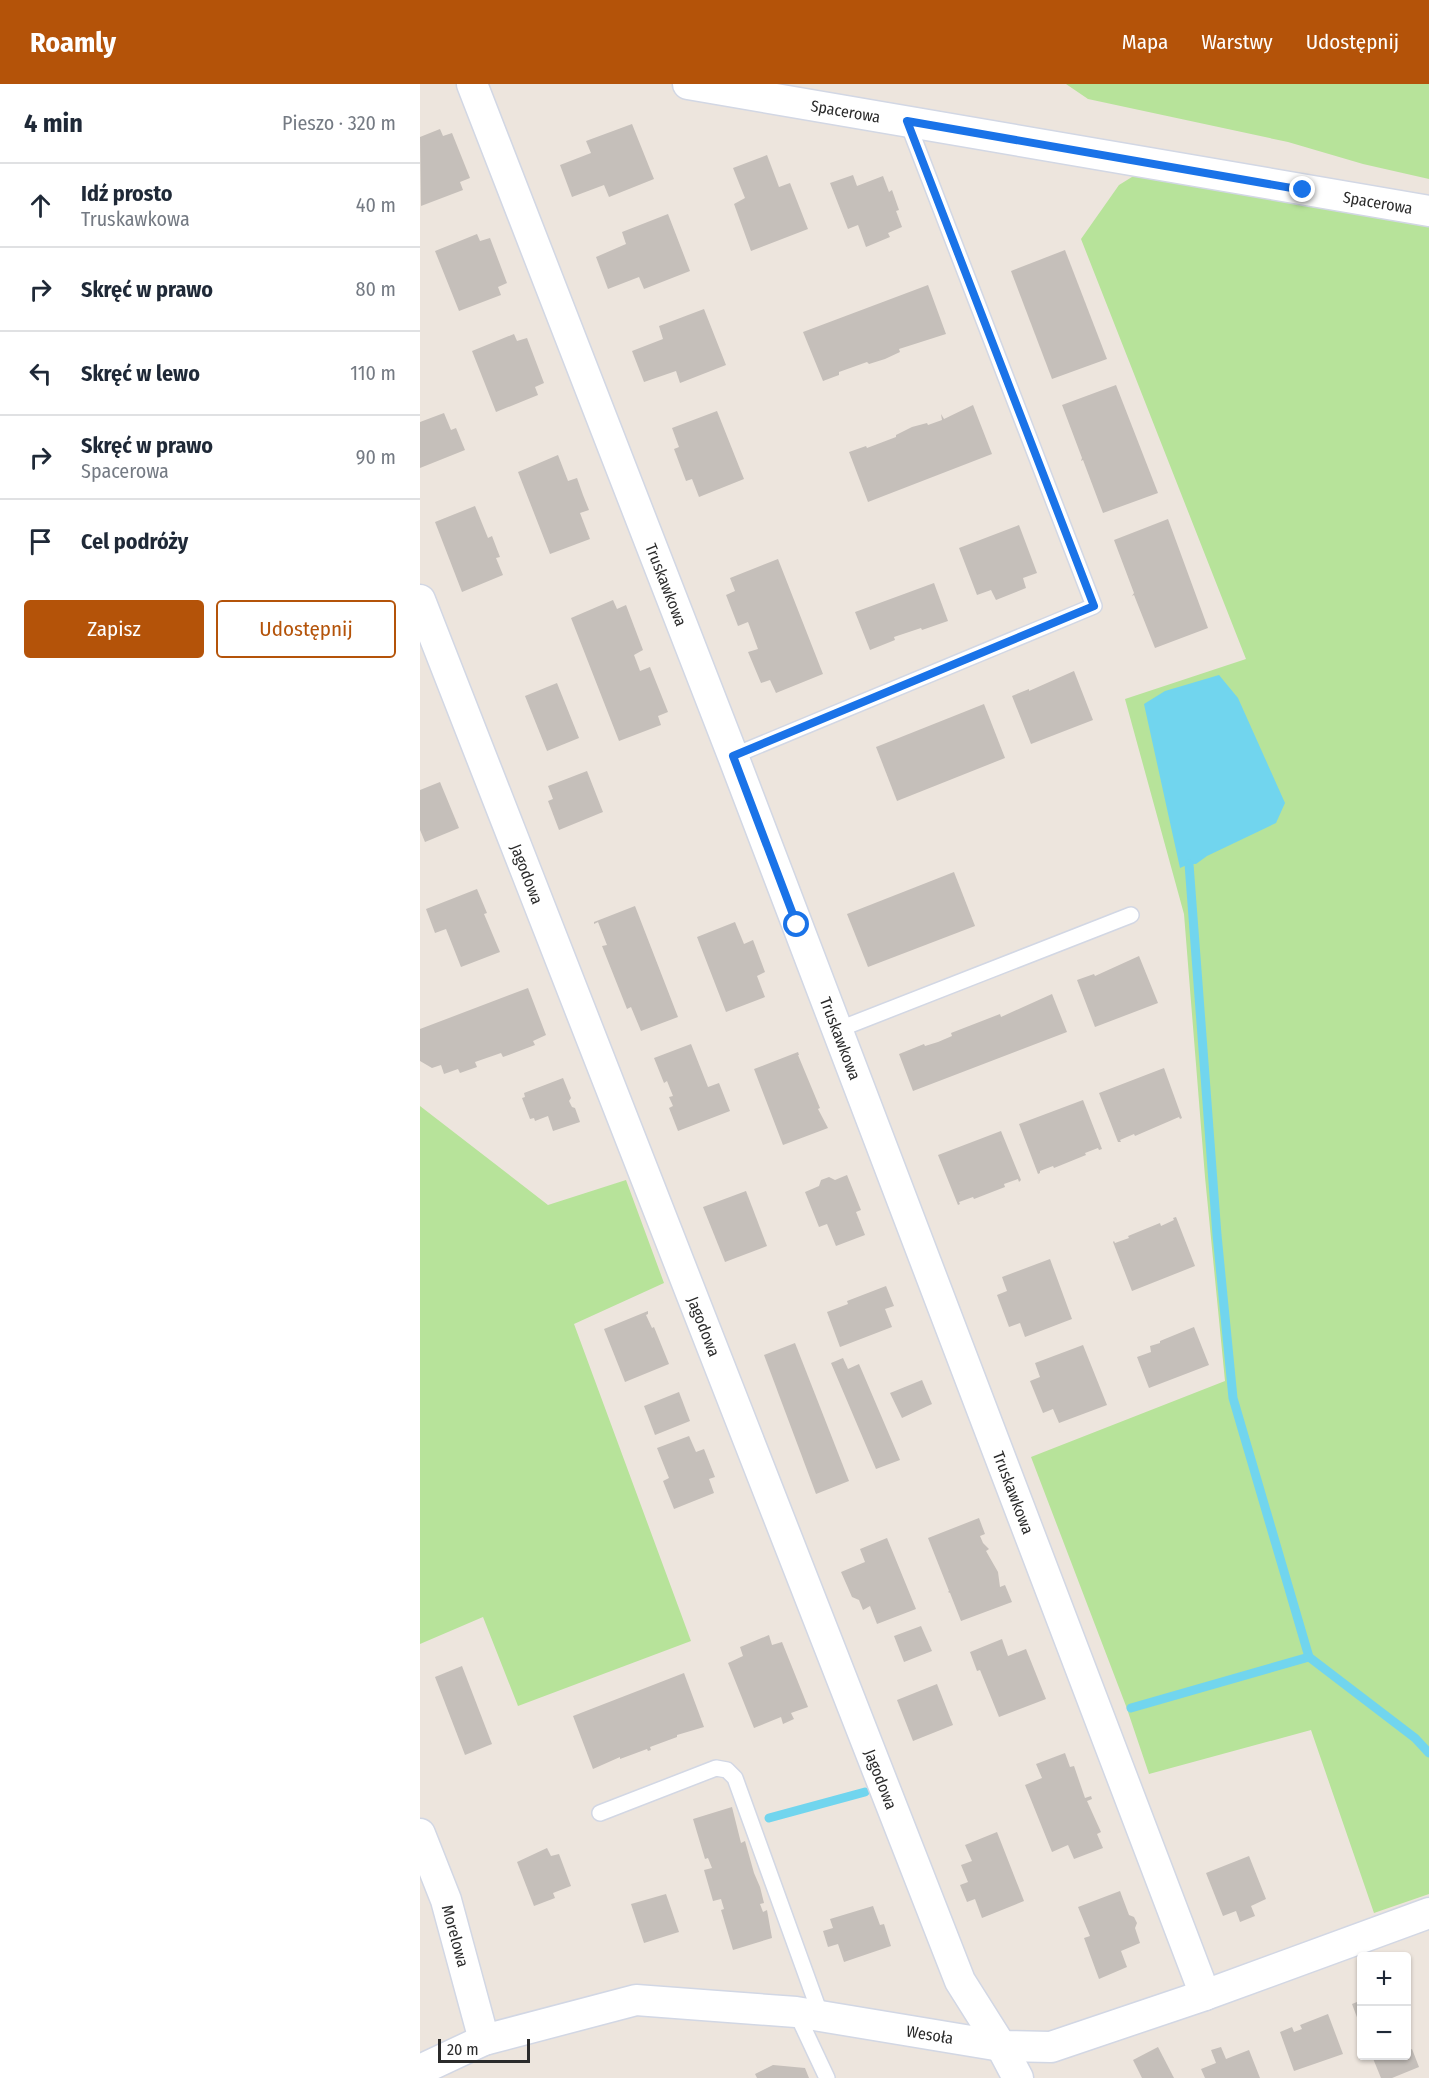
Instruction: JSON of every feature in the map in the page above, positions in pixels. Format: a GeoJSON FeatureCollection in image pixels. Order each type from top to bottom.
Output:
{"type":"FeatureCollection","features":[{"type":"Feature","properties":{"kind":"street","name":"Truskawkowa"},"geometry":{"type":"LineString","coordinates":[[472,84],[733,756],[1205,1995]]}},
{"type":"Feature","properties":{"kind":"street","name":"Spacerowa"},"geometry":{"type":"LineString","coordinates":[[688,84],[1429,211]]}},
{"type":"Feature","properties":{"kind":"street","name":"Jagodowa"},"geometry":{"type":"LineString","coordinates":[[420,600],[960,1981],[1001,2046],[1018,2078]]}},
{"type":"Feature","properties":{"kind":"street","name":"Morelowa"},"geometry":{"type":"LineString","coordinates":[[420,1834],[446,1900],[484,2040]]}},
{"type":"Feature","properties":{"kind":"street","name":"Wesoła"},"geometry":{"type":"LineString","coordinates":[[420,2070],[484,2040],[636,2000],[808,2014],[1001,2046],[1051,2047],[1205,1995],[1429,1913]]}},
{"type":"Feature","properties":{"kind":"lane"},"geometry":{"type":"LineString","coordinates":[[733,756],[1094,606],[907,121]]}},
{"type":"Feature","properties":{"kind":"lane"},"geometry":{"type":"LineString","coordinates":[[837,1030],[1131,915]]}},
{"type":"Feature","properties":{"kind":"lane"},"geometry":{"type":"LineString","coordinates":[[600,1813],[716,1768],[727,1770],[735,1778],[827,2078]]}},
{"type":"Feature","properties":{"kind":"green space"},"geometry":{"type":"Polygon","coordinates":[[[1066,84],[1429,84],[1429,179],[1363,164],[1288,142],[1088,99],[1066,84]]]}},
{"type":"Feature","properties":{"kind":"green space"},"geometry":{"type":"Polygon","coordinates":[[[1140,172],[1429,220],[1429,1894],[1374,1913],[1311,1730],[1149,1774],[1126,1706],[1031,1457],[1225,1381],[1205,1177],[1184,914],[1125,699],[1246,659],[1081,239],[1119,185],[1140,172]]]}},
{"type":"Feature","properties":{"kind":"green space"},"geometry":{"type":"Polygon","coordinates":[[[420,1106],[548,1205],[626,1180],[664,1283],[574,1324],[691,1641],[518,1706],[483,1617],[420,1644],[420,1106]]]}},
{"type":"Feature","properties":{"kind":"water"},"geometry":{"type":"Polygon","coordinates":[[[1219,675],[1238,698],[1285,803],[1276,823],[1207,856],[1196,864],[1180,868],[1144,704],[1165,691],[1219,675]]]}},
{"type":"Feature","properties":{"kind":"building"},"geometry":{"type":"Polygon","coordinates":[[[632,124],[654,179],[609,197],[604,185],[572,197],[560,165],[591,153],[586,141],[632,124]]]}},
{"type":"Feature","properties":{"kind":"building"},"geometry":{"type":"Polygon","coordinates":[[[440,129],[443,136],[452,133],[470,178],[460,182],[463,190],[421,206],[420,137],[440,129]]]}},
{"type":"Feature","properties":{"kind":"building"},"geometry":{"type":"Polygon","coordinates":[[[767,155],[779,187],[790,183],[808,229],[751,251],[734,204],[745,198],[733,168],[767,155]]]}},
{"type":"Feature","properties":{"kind":"building"},"geometry":{"type":"Polygon","coordinates":[[[853,175],[857,186],[883,176],[889,192],[892,190],[899,210],[896,211],[902,227],[888,233],[890,237],[866,247],[858,225],[848,229],[830,183],[853,175]]]}},
{"type":"Feature","properties":{"kind":"building"},"geometry":{"type":"Polygon","coordinates":[[[668,214],[690,271],[644,289],[639,277],[608,289],[596,257],[626,244],[622,232],[668,214]]]}},
{"type":"Feature","properties":{"kind":"building"},"geometry":{"type":"Polygon","coordinates":[[[477,234],[480,241],[490,238],[507,283],[498,287],[501,295],[459,311],[435,251],[477,234]]]}},
{"type":"Feature","properties":{"kind":"building"},"geometry":{"type":"Polygon","coordinates":[[[1065,250],[1107,359],[1052,379],[1011,271],[1065,250]]]}},
{"type":"Feature","properties":{"kind":"building"},"geometry":{"type":"Polygon","coordinates":[[[928,285],[946,334],[899,349],[900,352],[885,359],[869,364],[867,362],[839,372],[839,375],[823,381],[803,332],[928,285]]]}},
{"type":"Feature","properties":{"kind":"building"},"geometry":{"type":"Polygon","coordinates":[[[704,309],[726,365],[680,383],[676,371],[644,382],[632,351],[663,339],[659,326],[704,309]]]}},
{"type":"Feature","properties":{"kind":"building"},"geometry":{"type":"Polygon","coordinates":[[[514,334],[517,341],[527,338],[544,383],[535,387],[538,395],[496,412],[472,351],[514,334]]]}},
{"type":"Feature","properties":{"kind":"building"},"geometry":{"type":"Polygon","coordinates":[[[1116,385],[1158,493],[1103,513],[1083,460],[1081,461],[1082,458],[1062,405],[1116,385]]]}},
{"type":"Feature","properties":{"kind":"building"},"geometry":{"type":"Polygon","coordinates":[[[973,405],[992,454],[868,502],[849,452],[896,437],[912,427],[942,420],[941,414],[944,419],[973,405]]]}},
{"type":"Feature","properties":{"kind":"building"},"geometry":{"type":"Polygon","coordinates":[[[717,411],[744,479],[699,497],[692,479],[686,481],[674,449],[679,447],[672,428],[717,411]]]}},
{"type":"Feature","properties":{"kind":"building"},"geometry":{"type":"Polygon","coordinates":[[[444,413],[451,430],[456,428],[465,450],[420,468],[420,422],[444,413]]]}},
{"type":"Feature","properties":{"kind":"building"},"geometry":{"type":"Polygon","coordinates":[[[558,455],[568,481],[577,478],[589,510],[580,513],[590,539],[550,554],[518,472],[558,455]]]}},
{"type":"Feature","properties":{"kind":"building"},"geometry":{"type":"Polygon","coordinates":[[[475,506],[488,538],[492,536],[500,557],[496,558],[503,575],[462,592],[435,522],[475,506]]]}},
{"type":"Feature","properties":{"kind":"building"},"geometry":{"type":"Polygon","coordinates":[[[1168,519],[1208,628],[1155,648],[1134,595],[1132,596],[1134,593],[1114,540],[1168,519]]]}},
{"type":"Feature","properties":{"kind":"building"},"geometry":{"type":"Polygon","coordinates":[[[1019,525],[1037,573],[1023,578],[1026,588],[996,600],[991,590],[977,595],[959,548],[1019,525]]]}},
{"type":"Feature","properties":{"kind":"building"},"geometry":{"type":"Polygon","coordinates":[[[778,559],[823,674],[776,693],[770,680],[761,683],[748,652],[758,649],[748,622],[738,626],[726,595],[735,591],[730,578],[778,559]]]}},
{"type":"Feature","properties":{"kind":"building"},"geometry":{"type":"Polygon","coordinates":[[[934,583],[948,621],[894,637],[895,640],[870,650],[855,612],[934,583]]]}},
{"type":"Feature","properties":{"kind":"building"},"geometry":{"type":"Polygon","coordinates":[[[613,600],[617,609],[626,605],[643,650],[634,655],[640,671],[650,667],[668,712],[658,716],[661,725],[619,741],[571,618],[613,600]]]}},
{"type":"Feature","properties":{"kind":"building"},"geometry":{"type":"Polygon","coordinates":[[[1074,671],[1093,720],[1031,744],[1012,696],[1074,671]]]}},
{"type":"Feature","properties":{"kind":"building"},"geometry":{"type":"Polygon","coordinates":[[[557,683],[579,738],[547,751],[525,696],[557,683]]]}},
{"type":"Feature","properties":{"kind":"building"},"geometry":{"type":"Polygon","coordinates":[[[984,704],[1005,758],[897,801],[876,747],[984,704]]]}},
{"type":"Feature","properties":{"kind":"building"},"geometry":{"type":"Polygon","coordinates":[[[587,771],[603,812],[559,830],[548,801],[553,799],[548,786],[587,771]]]}},
{"type":"Feature","properties":{"kind":"building"},"geometry":{"type":"Polygon","coordinates":[[[440,782],[459,828],[425,842],[420,830],[420,790],[440,782]]]}},
{"type":"Feature","properties":{"kind":"building"},"geometry":{"type":"Polygon","coordinates":[[[954,872],[975,926],[868,967],[847,914],[954,872]]]}},
{"type":"Feature","properties":{"kind":"building"},"geometry":{"type":"Polygon","coordinates":[[[477,889],[487,913],[484,914],[500,952],[461,967],[446,929],[435,933],[426,909],[477,889]]]}},
{"type":"Feature","properties":{"kind":"building"},"geometry":{"type":"Polygon","coordinates":[[[635,906],[678,1017],[641,1031],[631,1007],[627,1009],[602,946],[607,945],[598,922],[594,924],[594,922],[635,906]]]}},
{"type":"Feature","properties":{"kind":"building"},"geometry":{"type":"Polygon","coordinates":[[[735,922],[744,944],[753,940],[765,972],[757,976],[765,997],[726,1012],[697,937],[735,922]]]}},
{"type":"Feature","properties":{"kind":"building"},"geometry":{"type":"Polygon","coordinates":[[[1139,956],[1158,1003],[1095,1027],[1077,980],[1094,974],[1095,976],[1139,956]]]}},
{"type":"Feature","properties":{"kind":"building"},"geometry":{"type":"Polygon","coordinates":[[[528,988],[546,1035],[533,1041],[535,1045],[503,1057],[501,1053],[475,1062],[477,1067],[460,1073],[458,1069],[444,1074],[441,1065],[432,1068],[420,1061],[420,1029],[528,988]]]}},
{"type":"Feature","properties":{"kind":"building"},"geometry":{"type":"Polygon","coordinates":[[[1052,994],[1067,1032],[913,1091],[899,1054],[924,1044],[925,1046],[938,1042],[952,1036],[951,1033],[1000,1014],[1001,1017],[1052,994]]]}},
{"type":"Feature","properties":{"kind":"building"},"geometry":{"type":"Polygon","coordinates":[[[691,1044],[708,1087],[719,1083],[730,1111],[678,1131],[669,1108],[673,1106],[669,1097],[673,1096],[667,1081],[664,1083],[654,1058],[691,1044]]]}},
{"type":"Feature","properties":{"kind":"building"},"geometry":{"type":"Polygon","coordinates":[[[798,1052],[820,1108],[818,1109],[828,1128],[783,1145],[754,1069],[798,1052]]]}},
{"type":"Feature","properties":{"kind":"building"},"geometry":{"type":"Polygon","coordinates":[[[1164,1068],[1182,1118],[1179,1117],[1118,1142],[1099,1093],[1164,1068]]]}},
{"type":"Feature","properties":{"kind":"building"},"geometry":{"type":"Polygon","coordinates":[[[563,1078],[571,1098],[569,1101],[575,1108],[580,1122],[553,1131],[548,1116],[535,1121],[534,1118],[530,1119],[522,1098],[525,1097],[524,1093],[563,1078]]]}},
{"type":"Feature","properties":{"kind":"building"},"geometry":{"type":"Polygon","coordinates":[[[1083,1100],[1102,1149],[1098,1148],[1085,1153],[1086,1155],[1040,1171],[1038,1174],[1019,1124],[1083,1100]]]}},
{"type":"Feature","properties":{"kind":"building"},"geometry":{"type":"Polygon","coordinates":[[[1001,1131],[1021,1180],[1004,1184],[1005,1187],[959,1202],[958,1205],[938,1155],[1001,1131]]]}},
{"type":"Feature","properties":{"kind":"building"},"geometry":{"type":"Polygon","coordinates":[[[847,1175],[861,1210],[856,1212],[865,1235],[836,1246],[827,1224],[819,1227],[805,1192],[819,1186],[821,1180],[829,1177],[835,1180],[847,1175]]]}},
{"type":"Feature","properties":{"kind":"building"},"geometry":{"type":"Polygon","coordinates":[[[746,1191],[767,1246],[725,1262],[703,1207],[746,1191]]]}},
{"type":"Feature","properties":{"kind":"building"},"geometry":{"type":"Polygon","coordinates":[[[1176,1217],[1195,1266],[1132,1291],[1113,1242],[1129,1238],[1128,1236],[1160,1223],[1161,1226],[1176,1217]]]}},
{"type":"Feature","properties":{"kind":"building"},"geometry":{"type":"Polygon","coordinates":[[[1050,1259],[1072,1319],[1025,1337],[1020,1323],[1009,1327],[997,1295],[1007,1291],[1002,1277],[1050,1259]]]}},
{"type":"Feature","properties":{"kind":"building"},"geometry":{"type":"Polygon","coordinates":[[[886,1286],[894,1306],[885,1309],[892,1327],[840,1347],[827,1312],[848,1304],[847,1301],[886,1286]]]}},
{"type":"Feature","properties":{"kind":"building"},"geometry":{"type":"Polygon","coordinates":[[[648,1311],[646,1315],[652,1328],[654,1327],[669,1364],[625,1382],[604,1329],[648,1311]]]}},
{"type":"Feature","properties":{"kind":"building"},"geometry":{"type":"Polygon","coordinates":[[[1194,1327],[1209,1365],[1149,1388],[1137,1357],[1151,1352],[1150,1346],[1194,1327]]]}},
{"type":"Feature","properties":{"kind":"building"},"geometry":{"type":"Polygon","coordinates":[[[795,1343],[849,1481],[816,1494],[764,1355],[795,1343]]]}},
{"type":"Feature","properties":{"kind":"building"},"geometry":{"type":"Polygon","coordinates":[[[1083,1345],[1107,1405],[1059,1423],[1053,1409],[1043,1413],[1030,1381],[1040,1377],[1035,1363],[1083,1345]]]}},
{"type":"Feature","properties":{"kind":"building"},"geometry":{"type":"Polygon","coordinates":[[[843,1358],[848,1369],[859,1364],[900,1460],[876,1469],[831,1363],[843,1358]]]}},
{"type":"Feature","properties":{"kind":"building"},"geometry":{"type":"Polygon","coordinates":[[[922,1380],[932,1404],[902,1418],[890,1393],[922,1380]]]}},
{"type":"Feature","properties":{"kind":"building"},"geometry":{"type":"Polygon","coordinates":[[[679,1392],[690,1421],[655,1435],[644,1406],[679,1392]]]}},
{"type":"Feature","properties":{"kind":"building"},"geometry":{"type":"Polygon","coordinates":[[[689,1436],[696,1452],[704,1449],[715,1477],[709,1479],[714,1493],[674,1509],[663,1481],[669,1478],[657,1448],[689,1436]]]}},
{"type":"Feature","properties":{"kind":"building"},"geometry":{"type":"Polygon","coordinates":[[[979,1518],[985,1534],[980,1536],[989,1549],[986,1551],[998,1572],[1000,1587],[1005,1585],[1012,1602],[961,1621],[928,1538],[979,1518]]]}},
{"type":"Feature","properties":{"kind":"building"},"geometry":{"type":"Polygon","coordinates":[[[887,1538],[916,1609],[877,1624],[870,1606],[863,1610],[859,1600],[852,1597],[841,1572],[865,1562],[860,1549],[887,1538]]]}},
{"type":"Feature","properties":{"kind":"building"},"geometry":{"type":"Polygon","coordinates":[[[921,1626],[932,1651],[904,1662],[894,1636],[921,1626]]]}},
{"type":"Feature","properties":{"kind":"building"},"geometry":{"type":"Polygon","coordinates":[[[769,1635],[772,1645],[782,1642],[808,1707],[791,1713],[794,1719],[783,1724],[781,1717],[754,1728],[728,1663],[743,1656],[740,1647],[769,1635]]]}},
{"type":"Feature","properties":{"kind":"building"},"geometry":{"type":"Polygon","coordinates":[[[1002,1639],[1008,1656],[1026,1649],[1046,1699],[999,1717],[970,1652],[1002,1639]]]}},
{"type":"Feature","properties":{"kind":"building"},"geometry":{"type":"Polygon","coordinates":[[[462,1666],[492,1744],[465,1755],[435,1677],[462,1666]]]}},
{"type":"Feature","properties":{"kind":"building"},"geometry":{"type":"Polygon","coordinates":[[[684,1673],[704,1727],[677,1735],[677,1737],[650,1747],[651,1750],[647,1749],[620,1759],[620,1757],[593,1769],[573,1716],[684,1673]]]}},
{"type":"Feature","properties":{"kind":"building"},"geometry":{"type":"Polygon","coordinates":[[[937,1684],[953,1725],[913,1741],[897,1700],[937,1684]]]}},
{"type":"Feature","properties":{"kind":"building"},"geometry":{"type":"Polygon","coordinates":[[[1065,1753],[1070,1767],[1074,1766],[1085,1798],[1091,1796],[1092,1799],[1087,1801],[1101,1832],[1097,1834],[1103,1848],[1074,1859],[1068,1845],[1052,1852],[1025,1785],[1042,1778],[1036,1764],[1065,1753]]]}},
{"type":"Feature","properties":{"kind":"building"},"geometry":{"type":"Polygon","coordinates":[[[732,1807],[741,1843],[745,1841],[760,1887],[764,1903],[760,1904],[763,1912],[767,1910],[772,1938],[733,1950],[721,1910],[724,1909],[721,1899],[713,1901],[704,1870],[712,1868],[708,1858],[705,1859],[693,1819],[732,1807]]]}},
{"type":"Feature","properties":{"kind":"building"},"geometry":{"type":"Polygon","coordinates":[[[997,1832],[1024,1901],[982,1918],[975,1899],[967,1902],[960,1885],[968,1882],[961,1865],[972,1861],[965,1845],[997,1832]]]}},
{"type":"Feature","properties":{"kind":"building"},"geometry":{"type":"Polygon","coordinates":[[[547,1848],[551,1856],[559,1854],[571,1886],[553,1893],[555,1898],[534,1906],[517,1862],[547,1848]]]}},
{"type":"Feature","properties":{"kind":"building"},"geometry":{"type":"Polygon","coordinates":[[[1249,1856],[1266,1899],[1251,1906],[1255,1916],[1240,1922],[1236,1911],[1223,1916],[1206,1873],[1249,1856]]]}},
{"type":"Feature","properties":{"kind":"building"},"geometry":{"type":"Polygon","coordinates":[[[1120,1891],[1129,1915],[1134,1917],[1137,1923],[1135,1928],[1140,1943],[1121,1951],[1127,1967],[1099,1979],[1084,1938],[1090,1936],[1078,1907],[1120,1891]]]}},
{"type":"Feature","properties":{"kind":"building"},"geometry":{"type":"Polygon","coordinates":[[[666,1894],[679,1932],[644,1943],[631,1904],[666,1894]]]}},
{"type":"Feature","properties":{"kind":"building"},"geometry":{"type":"Polygon","coordinates":[[[873,1906],[880,1925],[884,1924],[891,1946],[844,1962],[838,1944],[828,1947],[823,1931],[833,1928],[830,1919],[873,1906]]]}},
{"type":"Feature","properties":{"kind":"building"},"geometry":{"type":"Polygon","coordinates":[[[1357,2002],[1357,2017],[1352,2004],[1357,2002]]]}},
{"type":"Feature","properties":{"kind":"building"},"geometry":{"type":"Polygon","coordinates":[[[1328,2014],[1343,2054],[1294,2071],[1280,2032],[1292,2027],[1294,2032],[1302,2029],[1300,2025],[1328,2014]]]}},
{"type":"Feature","properties":{"kind":"building"},"geometry":{"type":"Polygon","coordinates":[[[1158,2047],[1174,2078],[1142,2078],[1133,2060],[1158,2047]]]}},
{"type":"Feature","properties":{"kind":"building"},"geometry":{"type":"Polygon","coordinates":[[[1221,2047],[1226,2059],[1249,2050],[1260,2078],[1205,2078],[1201,2069],[1216,2063],[1211,2050],[1221,2047]]]}},
{"type":"Feature","properties":{"kind":"building"},"geometry":{"type":"Polygon","coordinates":[[[1411,2049],[1419,2067],[1392,2078],[1381,2078],[1374,2060],[1411,2060],[1411,2049]]]}},
{"type":"Feature","properties":{"kind":"building"},"geometry":{"type":"Polygon","coordinates":[[[773,2065],[805,2068],[809,2078],[757,2078],[755,2074],[773,2065]]]}},
{"type":"Feature","properties":{"kind":"waterway"},"geometry":{"type":"LineString","coordinates":[[1189,864],[1217,1235],[1233,1398],[1309,1657],[1415,1738],[1429,1753]]}},
{"type":"Feature","properties":{"kind":"waterway"},"geometry":{"type":"LineString","coordinates":[[1131,1708],[1309,1657]]}},
{"type":"Feature","properties":{"kind":"waterway"},"geometry":{"type":"LineString","coordinates":[[769,1818],[865,1792]]}},
{"type":"Feature","properties":{"kind":"route"},"geometry":{"type":"LineString","coordinates":[[797,925],[733,756],[1094,606],[907,121],[1303,190]]}}]}
